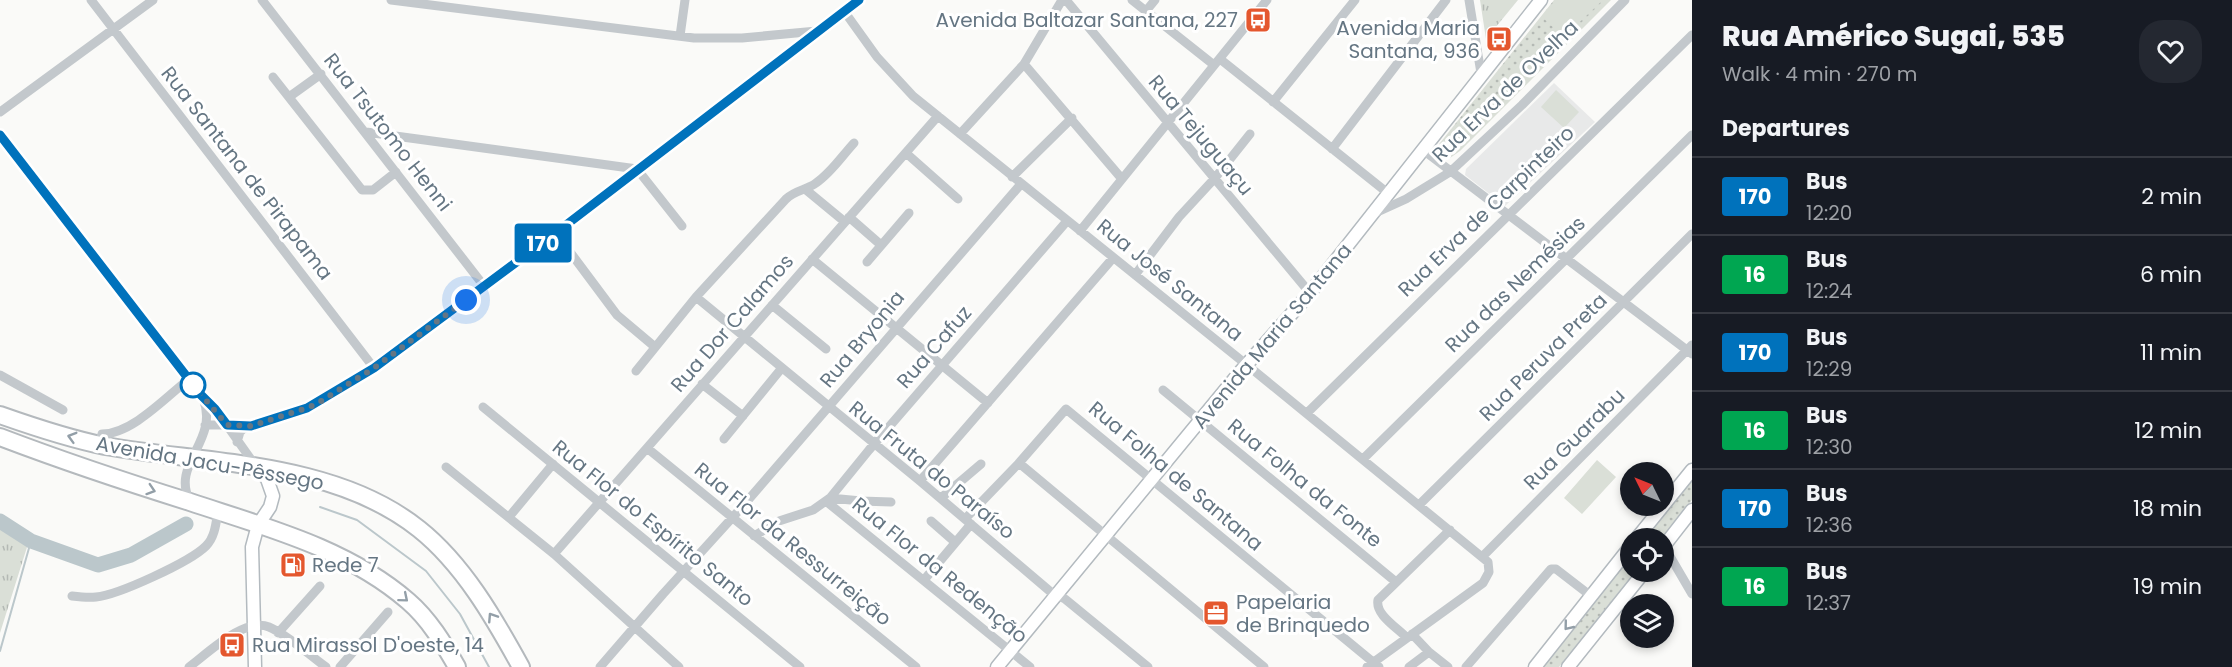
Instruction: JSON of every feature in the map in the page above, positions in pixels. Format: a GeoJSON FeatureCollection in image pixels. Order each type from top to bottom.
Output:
{"type":"FeatureCollection","features":[{"type":"Feature","properties":{"kind":"highway","name":"Avenida Jacu-Pêssego"},"geometry":{"type":"LineString","coordinates":[[0,415],[99,444],[257,468],[316,480],[362,495],[394,512],[420,530],[442,551],[476,592],[504,635],[521,667]]}},
{"type":"Feature","properties":{"kind":"highway","name":"Avenida Jacu-Pêssego"},"geometry":{"type":"LineString","coordinates":[[0,437],[47,455],[307,542],[349,562],[388,586],[410,603],[433,628],[457,667]]}},
{"type":"Feature","properties":{"kind":"street","name":"Rua Santana de Pirapama"},"geometry":{"type":"LineString","coordinates":[[91,0],[374,368]]}},
{"type":"Feature","properties":{"kind":"street"},"geometry":{"type":"LineString","coordinates":[[0,112],[153,0]]}},
{"type":"Feature","properties":{"kind":"street","name":"Rua Tsutomo Henni"},"geometry":{"type":"LineString","coordinates":[[262,0],[484,286]]}},
{"type":"Feature","properties":{"kind":"street"},"geometry":{"type":"LineString","coordinates":[[391,0],[680,36],[742,38],[817,31]]}},
{"type":"Feature","properties":{"kind":"street"},"geometry":{"type":"LineString","coordinates":[[680,36],[685,0]]}},
{"type":"Feature","properties":{"kind":"street"},"geometry":{"type":"LineString","coordinates":[[237,442],[240,432],[251,426],[307,408],[374,368],[553,235],[859,0]]}},
{"type":"Feature","properties":{"kind":"street"},"geometry":{"type":"LineString","coordinates":[[960,134],[1024,64],[1064,0]]}},
{"type":"Feature","properties":{"kind":"street","name":"Rua Tejuguaçu"},"geometry":{"type":"LineString","coordinates":[[1064,0],[1310,292]]}},
{"type":"Feature","properties":{"kind":"street"},"geometry":{"type":"LineString","coordinates":[[1132,0],[1274,102],[1389,194]]}},
{"type":"Feature","properties":{"kind":"street"},"geometry":{"type":"LineString","coordinates":[[1146,11],[1155,0]]}},
{"type":"Feature","properties":{"kind":"street"},"geometry":{"type":"LineString","coordinates":[[1080,231],[1266,0]]}},
{"type":"Feature","properties":{"kind":"street"},"geometry":{"type":"LineString","coordinates":[[1274,102],[1355,0]]}},
{"type":"Feature","properties":{"kind":"street"},"geometry":{"type":"LineString","coordinates":[[1332,149],[1446,0]]}},
{"type":"Feature","properties":{"kind":"street"},"geometry":{"type":"LineString","coordinates":[[1469,0],[1481,73]]}},
{"type":"Feature","properties":{"kind":"street","name":"Avenida Maria Santana"},"geometry":{"type":"LineString","coordinates":[[998,667],[1247,364],[1310,292],[1540,0]]}},
{"type":"Feature","properties":{"kind":"street","name":"Rua Erva de Ovelha"},"geometry":{"type":"LineString","coordinates":[[1371,215],[1406,198],[1450,172],[1522,105],[1625,0]]}},
{"type":"Feature","properties":{"kind":"street","name":"Rua José Santana"},"geometry":{"type":"LineString","coordinates":[[844,11],[877,57],[902,85],[938,116],[1247,364],[1482,557]]}},
{"type":"Feature","properties":{"kind":"street","name":"Rua Erva de Carpinteiro"},"geometry":{"type":"LineString","coordinates":[[1307,413],[1692,35]]}},
{"type":"Feature","properties":{"kind":"street"},"geometry":{"type":"LineString","coordinates":[[1024,64],[1122,178]]}},
{"type":"Feature","properties":{"kind":"street"},"geometry":{"type":"LineString","coordinates":[[290,98],[321,74]]}},
{"type":"Feature","properties":{"kind":"street"},"geometry":{"type":"LineString","coordinates":[[273,77],[362,190],[373,190],[396,172]]}},
{"type":"Feature","properties":{"kind":"street","name":"Rua Dor Calamos"},"geometry":{"type":"LineString","coordinates":[[554,554],[938,116]]}},
{"type":"Feature","properties":{"kind":"street"},"geometry":{"type":"LineString","coordinates":[[1012,177],[1072,118]]}},
{"type":"Feature","properties":{"kind":"street"},"geometry":{"type":"LineString","coordinates":[[366,132],[637,169],[682,226]]}},
{"type":"Feature","properties":{"kind":"street"},"geometry":{"type":"LineString","coordinates":[[1135,275],[1179,217],[1215,178],[1250,134]]}},
{"type":"Feature","properties":{"kind":"street"},"geometry":{"type":"LineString","coordinates":[[0,135],[201,395],[215,409],[267,480],[273,496],[270,507],[258,525],[252,547],[255,667]]}},
{"type":"Feature","properties":{"kind":"street","name":"Rua das Nemésias"},"geometry":{"type":"LineString","coordinates":[[1363,459],[1692,135]]}},
{"type":"Feature","properties":{"kind":"street"},"geometry":{"type":"LineString","coordinates":[[636,371],[696,297],[786,198],[820,180],[854,143]]}},
{"type":"Feature","properties":{"kind":"street"},"geometry":{"type":"LineString","coordinates":[[1423,150],[1623,303],[1690,350]]}},
{"type":"Feature","properties":{"kind":"street"},"geometry":{"type":"LineString","coordinates":[[906,153],[958,199]]}},
{"type":"Feature","properties":{"kind":"street","name":"Rua Bryonia"},"geometry":{"type":"LineString","coordinates":[[600,667],[1021,184]]}},
{"type":"Feature","properties":{"kind":"street"},"geometry":{"type":"LineString","coordinates":[[805,189],[881,245]]}},
{"type":"Feature","properties":{"kind":"street"},"geometry":{"type":"LineString","coordinates":[[867,262],[909,213]]}},
{"type":"Feature","properties":{"kind":"street","name":"Rua Cafuz"},"geometry":{"type":"LineString","coordinates":[[828,500],[1067,221]]}},
{"type":"Feature","properties":{"kind":"street","name":"Rua Peruva Preta"},"geometry":{"type":"LineString","coordinates":[[1419,505],[1692,234]]}},
{"type":"Feature","properties":{"kind":"street"},"geometry":{"type":"LineString","coordinates":[[553,235],[570,252],[613,311],[655,347]]}},
{"type":"Feature","properties":{"kind":"street"},"geometry":{"type":"LineString","coordinates":[[920,482],[1113,258]]}},
{"type":"Feature","properties":{"kind":"street"},"geometry":{"type":"LineString","coordinates":[[812,259],[988,403]]}},
{"type":"Feature","properties":{"kind":"street","name":"Rua Fruta do Paraíso"},"geometry":{"type":"LineString","coordinates":[[696,297],[742,338],[1056,595],[1065,599],[1148,667]]}},
{"type":"Feature","properties":{"kind":"street"},"geometry":{"type":"LineString","coordinates":[[772,304],[826,349]]}},
{"type":"Feature","properties":{"kind":"street","name":"Rua Guarabu"},"geometry":{"type":"LineString","coordinates":[[1482,557],[1690,350]]}},
{"type":"Feature","properties":{"kind":"street"},"geometry":{"type":"LineString","coordinates":[[724,439],[781,369]]}},
{"type":"Feature","properties":{"kind":"street"},"geometry":{"type":"LineString","coordinates":[[0,375],[63,410]]}},
{"type":"Feature","properties":{"kind":"street"},"geometry":{"type":"LineString","coordinates":[[99,444],[102,434],[112,434],[135,423],[189,379]]}},
{"type":"Feature","properties":{"kind":"street"},"geometry":{"type":"LineString","coordinates":[[702,384],[743,416]]}},
{"type":"Feature","properties":{"kind":"street","name":"Rua Folha da Fonte"},"geometry":{"type":"LineString","coordinates":[[1163,390],[1396,582]]}},
{"type":"Feature","properties":{"kind":"street"},"geometry":{"type":"LineString","coordinates":[[191,503],[184,488],[184,481],[205,426],[206,407],[201,395]]}},
{"type":"Feature","properties":{"kind":"street","name":"Rua Flor do Espírito Santo"},"geometry":{"type":"LineString","coordinates":[[483,407],[800,667]]}},
{"type":"Feature","properties":{"kind":"street","name":"Rua Folha de Santana"},"geometry":{"type":"LineString","coordinates":[[924,580],[955,542],[968,521],[1066,409],[1373,665]]}},
{"type":"Feature","properties":{"kind":"street"},"geometry":{"type":"LineString","coordinates":[[205,426],[251,426]]}},
{"type":"Feature","properties":{"kind":"street","name":"Rua Flor da Ressurreição"},"geometry":{"type":"LineString","coordinates":[[647,448],[916,667]]}},
{"type":"Feature","properties":{"kind":"street"},"geometry":{"type":"LineString","coordinates":[[1019,463],[1264,667]]}},
{"type":"Feature","properties":{"kind":"street"},"geometry":{"type":"LineString","coordinates":[[509,517],[553,464]]}},
{"type":"Feature","properties":{"kind":"street"},"geometry":{"type":"LineString","coordinates":[[940,498],[981,464]]}},
{"type":"Feature","properties":{"kind":"street"},"geometry":{"type":"LineString","coordinates":[[446,467],[554,554],[677,666]]}},
{"type":"Feature","properties":{"kind":"street"},"geometry":{"type":"LineString","coordinates":[[1645,528],[1692,470]]}},
{"type":"Feature","properties":{"kind":"street"},"geometry":{"type":"LineString","coordinates":[[754,536],[779,521],[813,510],[828,500],[891,502]]}},
{"type":"Feature","properties":{"kind":"street","name":"Rua Flor da Redenção"},"geometry":{"type":"LineString","coordinates":[[828,500],[1030,667]]}},
{"type":"Feature","properties":{"kind":"street"},"geometry":{"type":"LineString","coordinates":[[1674,533],[1692,510]]}},
{"type":"Feature","properties":{"kind":"street"},"geometry":{"type":"LineString","coordinates":[[72,596],[97,597],[131,586],[205,548],[218,512]]}},
{"type":"Feature","properties":{"kind":"street"},"geometry":{"type":"LineString","coordinates":[[931,521],[955,542]]}},
{"type":"Feature","properties":{"kind":"street"},"geometry":{"type":"LineString","coordinates":[[1448,667],[1381,614],[1377,605],[1383,594],[1449,530]]}},
{"type":"Feature","properties":{"kind":"street"},"geometry":{"type":"LineString","coordinates":[[1373,665],[1482,583],[1487,577],[1489,567],[1488,562],[1482,557]]}},
{"type":"Feature","properties":{"kind":"street"},"geometry":{"type":"LineString","coordinates":[[1535,667],[1620,560]]}},
{"type":"Feature","properties":{"kind":"street"},"geometry":{"type":"LineString","coordinates":[[1674,563],[1692,594]]}},
{"type":"Feature","properties":{"kind":"street"},"geometry":{"type":"LineString","coordinates":[[1466,667],[1551,569],[1556,569],[1591,597]]}},
{"type":"Feature","properties":{"kind":"street"},"geometry":{"type":"LineString","coordinates":[[1568,667],[1636,582]]}},
{"type":"Feature","properties":{"kind":"street"},"geometry":{"type":"LineString","coordinates":[[278,633],[320,586]]}},
{"type":"Feature","properties":{"kind":"street"},"geometry":{"type":"LineString","coordinates":[[340,667],[388,612]]}},
{"type":"Feature","properties":{"kind":"street"},"geometry":{"type":"LineString","coordinates":[[189,667],[238,631],[253,625],[268,626],[326,667]]}},
{"type":"Feature","properties":{"kind":"street"},"geometry":{"type":"LineString","coordinates":[[1409,667],[1429,652]]}},
{"type":"Feature","properties":{"kind":"shaded area"},"geometry":{"type":"Polygon","coordinates":[[[1554,83],[1595,122],[1505,206],[1465,175],[1466,169],[1554,83]]]}},
{"type":"Feature","properties":{"kind":"green space"},"geometry":{"type":"Polygon","coordinates":[[[1480,0],[1518,0],[1486,39],[1480,0]]]}},
{"type":"Feature","properties":{"kind":"green space"},"geometry":{"type":"Polygon","coordinates":[[[1554,0],[1611,0],[1460,151],[1450,158],[1436,148],[1554,0]]]}},
{"type":"Feature","properties":{"kind":"green space"},"geometry":{"type":"Polygon","coordinates":[[[1558,0],[1603,0],[1564,37],[1543,18],[1558,0]]]}},
{"type":"Feature","properties":{"kind":"green space"},"geometry":{"type":"Polygon","coordinates":[[[1556,90],[1579,112],[1564,128],[1541,107],[1556,90]]]}},
{"type":"Feature","properties":{"kind":"green space"},"geometry":{"type":"Polygon","coordinates":[[[1597,460],[1616,477],[1582,514],[1564,498],[1597,460]]]}},
{"type":"Feature","properties":{"kind":"green space"},"geometry":{"type":"Polygon","coordinates":[[[1692,480],[1692,500],[1670,528],[1653,528],[1663,516],[1674,516],[1674,502],[1692,480]]]}},
{"type":"Feature","properties":{"kind":"green space"},"geometry":{"type":"Polygon","coordinates":[[[0,527],[28,544],[0,633],[0,527]]]}},
{"type":"Feature","properties":{"kind":"green space"},"geometry":{"type":"Polygon","coordinates":[[[1620,570],[1620,582],[1627,582],[1559,667],[1543,667],[1620,570]]]}},
{"type":"Feature","properties":{"kind":"waterway"},"geometry":{"type":"LineString","coordinates":[[320,507],[357,520],[426,571],[460,614],[489,667]]}},
{"type":"Feature","properties":{"kind":"waterway"},"geometry":{"type":"LineString","coordinates":[[0,521],[31,541],[98,565],[131,555],[186,524]]}},
{"type":"Feature","properties":{"kind":"waterway"},"geometry":{"type":"LineString","coordinates":[[0,651],[31,541]]}},
{"type":"Feature","properties":{"kind":"bus line","name":"170"},"geometry":{"type":"LineString","coordinates":[[0,135],[201,395],[227,425],[251,426],[307,408],[329,397],[374,368],[553,235],[859,0]]}},
{"type":"Feature","properties":{"kind":"place","name":"Avenida Baltazar Santana, 227"},"geometry":{"type":"Point","coordinates":[1258,20]}},
{"type":"Feature","properties":{"kind":"place","name":"Avenida Maria Santana, 936"},"geometry":{"type":"Point","coordinates":[1499,39]}},
{"type":"Feature","properties":{"kind":"place","name":"Rede 7"},"geometry":{"type":"Point","coordinates":[293,565]}},
{"type":"Feature","properties":{"kind":"place","name":"Papelaria de Brinquedo"},"geometry":{"type":"Point","coordinates":[1216,613]}},
{"type":"Feature","properties":{"kind":"place","name":"Rua Mirassol D'oeste, 14"},"geometry":{"type":"Point","coordinates":[232,645]}},
{"type":"Feature","properties":{"kind":"route"},"geometry":{"type":"LineString","coordinates":[[193,385],[227,425],[251,426],[307,408],[329,397],[374,368],[466,300]]}}]}
